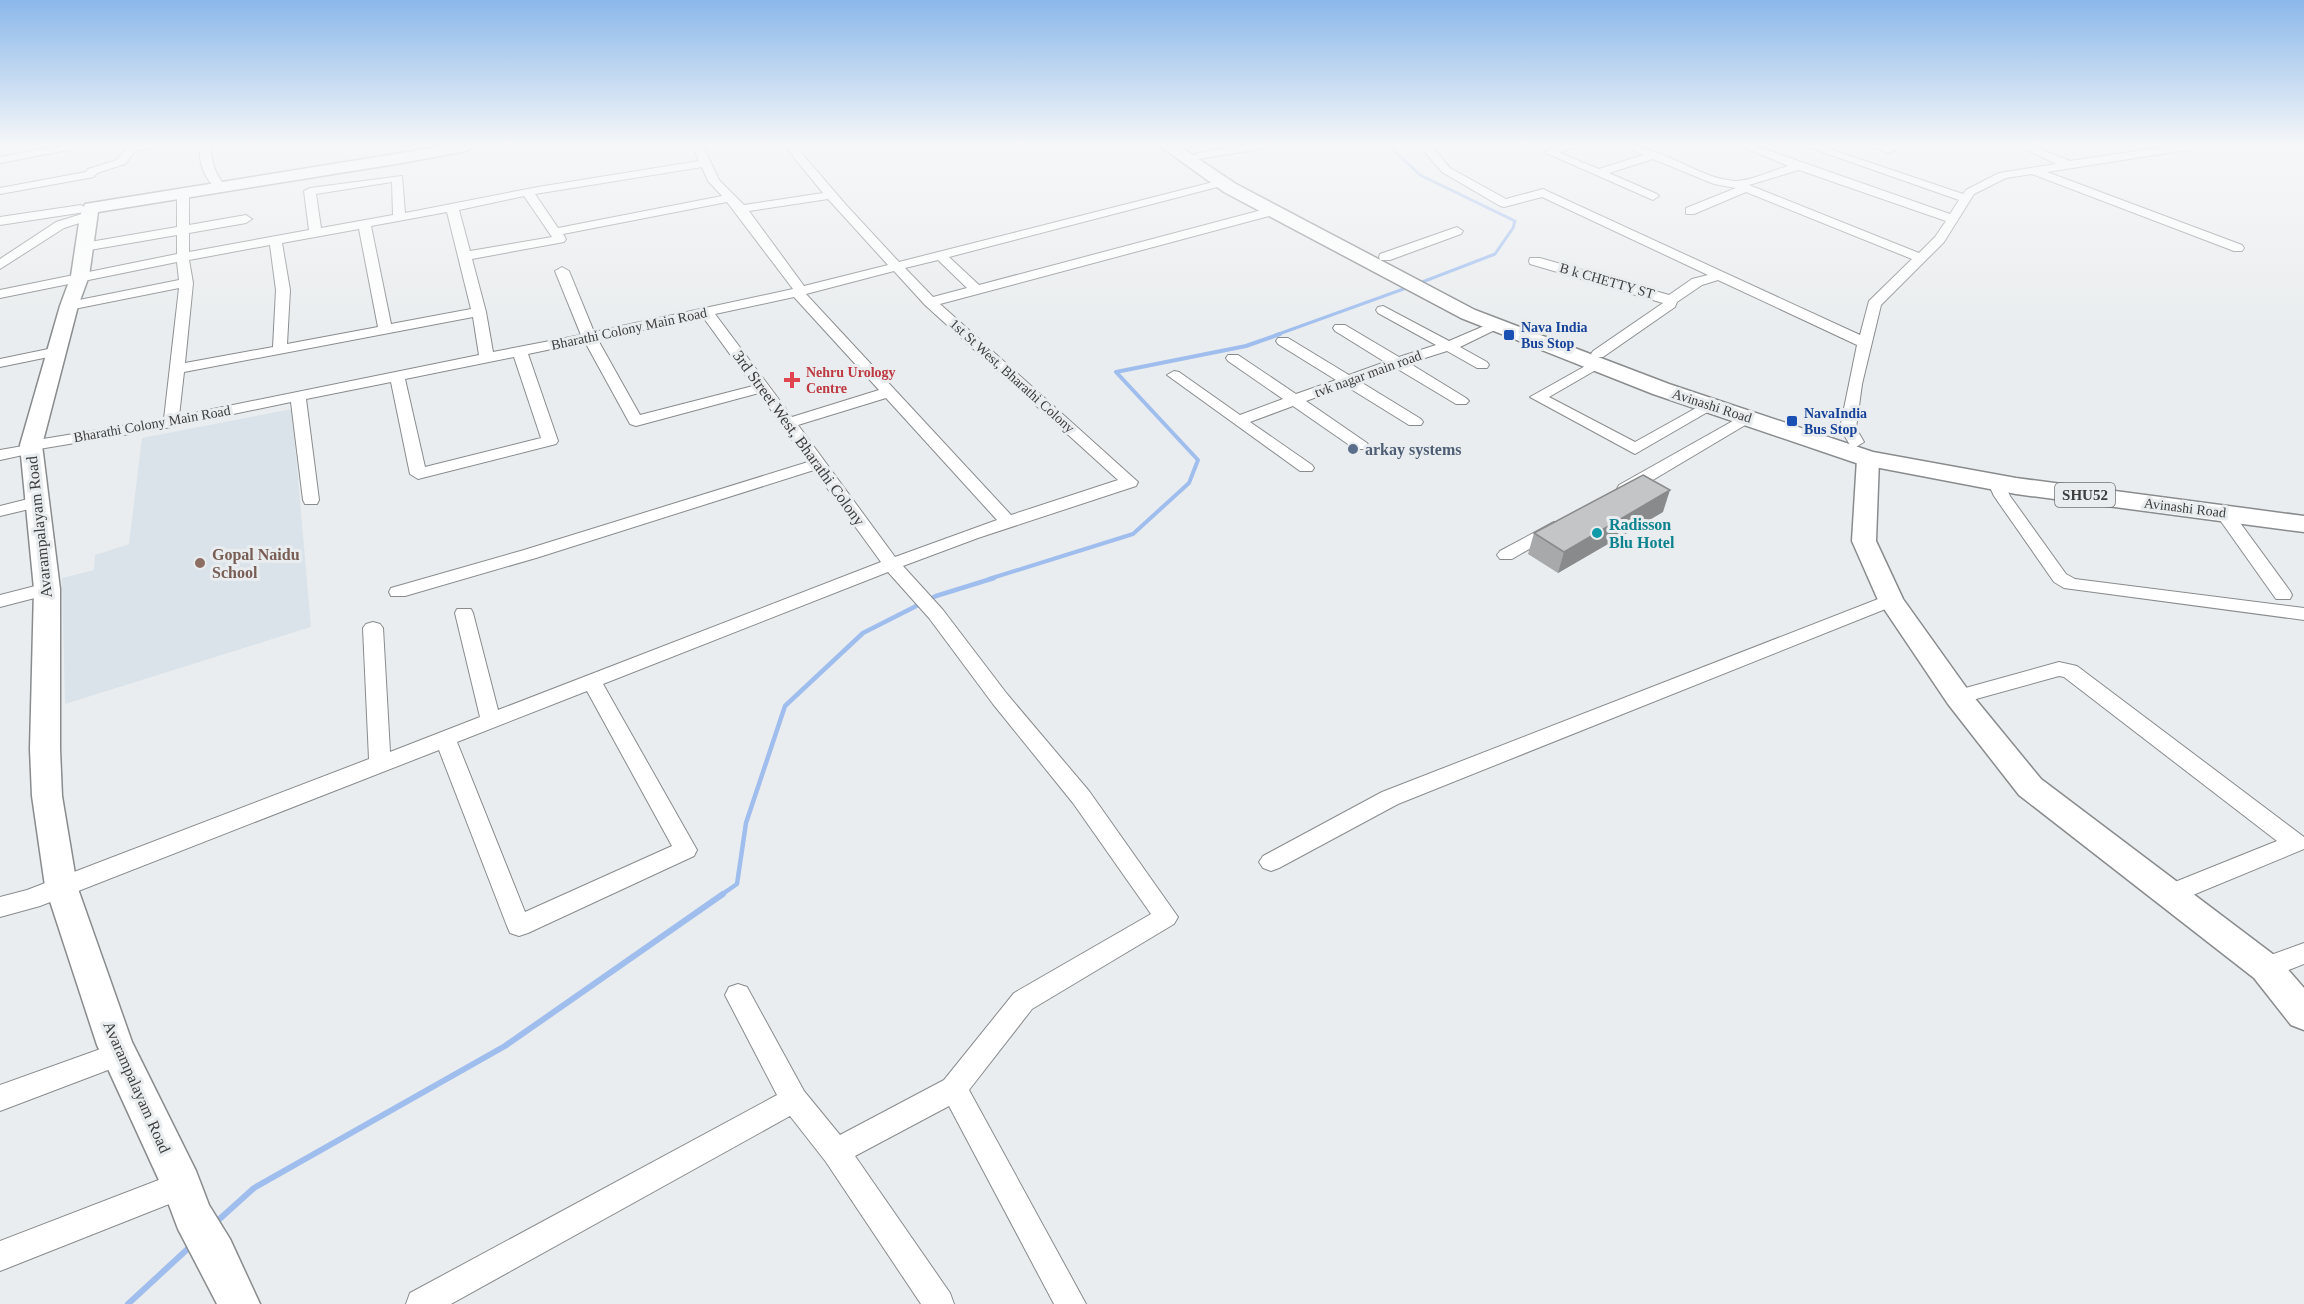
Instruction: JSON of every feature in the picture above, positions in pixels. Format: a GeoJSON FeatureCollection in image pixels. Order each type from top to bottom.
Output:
{"type":"FeatureCollection","features":[{"type":"Feature","properties":{"kind":"main road","name":"Avinashi Road"},"geometry":{"type":"LineString","coordinates":[[1265,207],[1411,276],[1496,326],[1862,450],[2304,512]]}},
{"type":"Feature","properties":{"kind":"main road","name":"Avinashi Road"},"geometry":{"type":"LineString","coordinates":[[1287,207],[1385,257],[1411,276]]}},
{"type":"Feature","properties":{"kind":"main road","name":"Avinashi Road"},"geometry":{"type":"LineString","coordinates":[[1445,294],[1507,318],[1597,359],[1710,406],[1862,450],[1996,483],[2304,524]]}},
{"type":"Feature","properties":{"kind":"street"},"geometry":{"type":"LineString","coordinates":[[0,221],[117,207]]}},
{"type":"Feature","properties":{"kind":"street"},"geometry":{"type":"LineString","coordinates":[[171,422],[186,283],[183,256],[183,207]]}},
{"type":"Feature","properties":{"kind":"street"},"geometry":{"type":"LineString","coordinates":[[312,207],[315,233]]}},
{"type":"Feature","properties":{"kind":"street"},"geometry":{"type":"LineString","coordinates":[[399,207],[399,218]]}},
{"type":"Feature","properties":{"kind":"street"},"geometry":{"type":"LineString","coordinates":[[0,294],[183,256],[458,207]]}},
{"type":"Feature","properties":{"kind":"street"},"geometry":{"type":"LineString","coordinates":[[465,256],[560,238],[538,207]]}},
{"type":"Feature","properties":{"kind":"street"},"geometry":{"type":"LineString","coordinates":[[555,232],[683,207]]}},
{"type":"Feature","properties":{"kind":"street"},"geometry":{"type":"LineString","coordinates":[[0,907],[32,899],[891,564],[1008,522],[799,291],[738,207]]}},
{"type":"Feature","properties":{"kind":"street"},"geometry":{"type":"LineString","coordinates":[[741,209],[755,207]]}},
{"type":"Feature","properties":{"kind":"street","name":"1st St West, Bharathi Colony"},"geometry":{"type":"LineString","coordinates":[[842,207],[930,302],[1130,482],[1008,522]]}},
{"type":"Feature","properties":{"kind":"street","name":"Bharathi Colony Main Road"},"geometry":{"type":"LineString","coordinates":[[0,455],[31,447],[171,422],[590,338],[799,291],[1128,207]]}},
{"type":"Feature","properties":{"kind":"street"},"geometry":{"type":"LineString","coordinates":[[1571,207],[1865,343]]}},
{"type":"Feature","properties":{"kind":"street"},"geometry":{"type":"LineString","coordinates":[[1690,211],[1699,207]]}},
{"type":"Feature","properties":{"kind":"street"},"geometry":{"type":"LineString","coordinates":[[1792,207],[1921,258]]}},
{"type":"Feature","properties":{"kind":"street"},"geometry":{"type":"LineString","coordinates":[[1918,207],[1953,219]]}},
{"type":"Feature","properties":{"kind":"street"},"geometry":{"type":"LineString","coordinates":[[1960,207],[1940,239],[1875,304],[1855,384],[1848,428],[1862,450],[1864,541],[1891,600],[1958,697],[2030,787],[2266,968],[2304,1014]]}},
{"type":"Feature","properties":{"kind":"street"},"geometry":{"type":"LineString","coordinates":[[2129,207],[2238,248]]}},
{"type":"Feature","properties":{"kind":"street"},"geometry":{"type":"LineString","coordinates":[[452,208],[488,358]]}},
{"type":"Feature","properties":{"kind":"street"},"geometry":{"type":"LineString","coordinates":[[930,302],[1273,211]]}},
{"type":"Feature","properties":{"kind":"street"},"geometry":{"type":"LineString","coordinates":[[0,265],[60,225],[89,212]]}},
{"type":"Feature","properties":{"kind":"street","name":"Avarampalayam Road"},"geometry":{"type":"LineString","coordinates":[[89,212],[80,276],[69,306],[31,447],[47,589],[45,749],[47,796],[61,886],[120,1054],[187,1200],[239,1304]]}},
{"type":"Feature","properties":{"kind":"street"},"geometry":{"type":"LineString","coordinates":[[84,248],[246,219]]}},
{"type":"Feature","properties":{"kind":"street"},"geometry":{"type":"LineString","coordinates":[[364,224],[385,329]]}},
{"type":"Feature","properties":{"kind":"street"},"geometry":{"type":"LineString","coordinates":[[1385,257],[1457,231]]}},
{"type":"Feature","properties":{"kind":"street"},"geometry":{"type":"LineString","coordinates":[[275,240],[283,290],[280,350]]}},
{"type":"Feature","properties":{"kind":"street"},"geometry":{"type":"LineString","coordinates":[[940,255],[976,289]]}},
{"type":"Feature","properties":{"kind":"street","name":"B k CHETTY ST"},"geometry":{"type":"LineString","coordinates":[[1534,261],[1670,301],[1670,304],[1635,328],[1597,359],[1538,397],[1635,449],[1710,406]]}},
{"type":"Feature","properties":{"kind":"street"},"geometry":{"type":"LineString","coordinates":[[562,271],[590,338],[636,421],[762,388]]}},
{"type":"Feature","properties":{"kind":"street"},"geometry":{"type":"LineString","coordinates":[[1670,301],[1697,282],[1720,275]]}},
{"type":"Feature","properties":{"kind":"street"},"geometry":{"type":"LineString","coordinates":[[69,306],[186,283]]}},
{"type":"Feature","properties":{"kind":"street"},"geometry":{"type":"LineString","coordinates":[[1383,310],[1482,365]]}},
{"type":"Feature","properties":{"kind":"street"},"geometry":{"type":"LineString","coordinates":[[177,369],[478,312]]}},
{"type":"Feature","properties":{"kind":"street","name":"3rd Street West, Bharathi Colony"},"geometry":{"type":"LineString","coordinates":[[707,312],[891,564],[936,614],[1000,699],[1081,797],[1166,917],[1023,1001],[954,1089]]}},
{"type":"Feature","properties":{"kind":"street","name":"tvk nagar main road"},"geometry":{"type":"LineString","coordinates":[[1240,420],[1395,363],[1449,346],[1496,326]]}},
{"type":"Feature","properties":{"kind":"street"},"geometry":{"type":"LineString","coordinates":[[1340,328],[1461,401]]}},
{"type":"Feature","properties":{"kind":"street"},"geometry":{"type":"LineString","coordinates":[[1283,341],[1415,422]]}},
{"type":"Feature","properties":{"kind":"street"},"geometry":{"type":"LineString","coordinates":[[0,363],[58,351]]}},
{"type":"Feature","properties":{"kind":"street"},"geometry":{"type":"LineString","coordinates":[[397,376],[418,474],[550,441],[519,352]]}},
{"type":"Feature","properties":{"kind":"street"},"geometry":{"type":"LineString","coordinates":[[1233,358],[1361,446]]}},
{"type":"Feature","properties":{"kind":"street"},"geometry":{"type":"LineString","coordinates":[[1174,375],[1306,468]]}},
{"type":"Feature","properties":{"kind":"street"},"geometry":{"type":"LineString","coordinates":[[788,423],[888,392]]}},
{"type":"Feature","properties":{"kind":"street"},"geometry":{"type":"LineString","coordinates":[[297,396],[311,500]]}},
{"type":"Feature","properties":{"kind":"street"},"geometry":{"type":"LineString","coordinates":[[1608,498],[1747,418]]}},
{"type":"Feature","properties":{"kind":"street"},"geometry":{"type":"LineString","coordinates":[[398,592],[530,554],[818,464]]}},
{"type":"Feature","properties":{"kind":"street"},"geometry":{"type":"LineString","coordinates":[[1996,483],[2002,496],[2060,578],[2070,584],[2304,614]]}},
{"type":"Feature","properties":{"kind":"street"},"geometry":{"type":"LineString","coordinates":[[0,511],[36,502]]}},
{"type":"Feature","properties":{"kind":"street"},"geometry":{"type":"LineString","coordinates":[[2224,513],[2283,595]]}},
{"type":"Feature","properties":{"kind":"street"},"geometry":{"type":"LineString","coordinates":[[1506,555],[1568,520]]}},
{"type":"Feature","properties":{"kind":"street"},"geometry":{"type":"LineString","coordinates":[[0,601],[47,589]]}},
{"type":"Feature","properties":{"kind":"street"},"geometry":{"type":"LineString","coordinates":[[1271,862],[1390,798],[1891,600]]}},
{"type":"Feature","properties":{"kind":"street"},"geometry":{"type":"LineString","coordinates":[[464,613],[491,721]]}},
{"type":"Feature","properties":{"kind":"street"},"geometry":{"type":"LineString","coordinates":[[373,628],[380,763]]}},
{"type":"Feature","properties":{"kind":"street"},"geometry":{"type":"LineString","coordinates":[[1958,697],[2059,669],[2070,671],[2296,843],[2168,895]]}},
{"type":"Feature","properties":{"kind":"street"},"geometry":{"type":"LineString","coordinates":[[444,738],[519,926],[686,850],[591,681]]}},
{"type":"Feature","properties":{"kind":"street"},"geometry":{"type":"LineString","coordinates":[[2266,968],[2304,953]]}},
{"type":"Feature","properties":{"kind":"street"},"geometry":{"type":"LineString","coordinates":[[738,995],[794,1100],[836,1152],[939,1304]]}},
{"type":"Feature","properties":{"kind":"street"},"geometry":{"type":"LineString","coordinates":[[0,1098],[120,1054]]}},
{"type":"Feature","properties":{"kind":"street"},"geometry":{"type":"LineString","coordinates":[[836,1152],[954,1089],[1071,1304]]}},
{"type":"Feature","properties":{"kind":"street"},"geometry":{"type":"LineString","coordinates":[[421,1304],[794,1100]]}},
{"type":"Feature","properties":{"kind":"street"},"geometry":{"type":"LineString","coordinates":[[0,1256],[187,1200]]}},
{"type":"Feature","properties":{"kind":"shaded area","name":"Gopal Naidu School"},"geometry":{"type":"Polygon","coordinates":[[[292,409],[311,627],[65,704],[62,578],[94,570],[95,555],[129,544],[142,438],[292,409]]]}},
{"type":"Feature","properties":{"kind":"building"},"geometry":{"type":"Polygon","coordinates":[[[1643,475],[1670,490],[1564,552],[1534,533],[1643,475]]]}},
{"type":"Feature","properties":{"kind":"waterway"},"geometry":{"type":"LineString","coordinates":[[1417,284],[1495,254],[1513,228],[1515,221],[1486,207]]}},
{"type":"Feature","properties":{"kind":"waterway"},"geometry":{"type":"LineString","coordinates":[[1276,335],[1409,287]]}},
{"type":"Feature","properties":{"kind":"waterway"},"geometry":{"type":"LineString","coordinates":[[989,579],[1133,534],[1189,483],[1198,460],[1116,372],[1246,346],[1280,334]]}},
{"type":"Feature","properties":{"kind":"waterway"},"geometry":{"type":"LineString","coordinates":[[721,895],[737,884],[746,823],[785,706],[863,633],[936,596],[994,578]]}},
{"type":"Feature","properties":{"kind":"waterway"},"geometry":{"type":"LineString","coordinates":[[214,1224],[254,1188],[505,1046],[723,894]]}},
{"type":"Feature","properties":{"kind":"waterway"},"geometry":{"type":"LineString","coordinates":[[128,1304],[193,1244]]}},
{"type":"Feature","properties":{"kind":"place","name":"Nava India Bus Stop"},"geometry":{"type":"Point","coordinates":[1509,335]}},
{"type":"Feature","properties":{"kind":"place","name":"Nehru Urology Centre"},"geometry":{"type":"Point","coordinates":[792,380]}},
{"type":"Feature","properties":{"kind":"place","name":"NavaIndia Bus Stop"},"geometry":{"type":"Point","coordinates":[1792,421]}},
{"type":"Feature","properties":{"kind":"place","name":"arkay systems"},"geometry":{"type":"Point","coordinates":[1353,449]}},
{"type":"Feature","properties":{"kind":"place","name":"Radisson Blu Hotel"},"geometry":{"type":"Point","coordinates":[1597,533]}},
{"type":"Feature","properties":{"kind":"place","name":"Gopal Naidu School"},"geometry":{"type":"Point","coordinates":[200,563]}}]}
